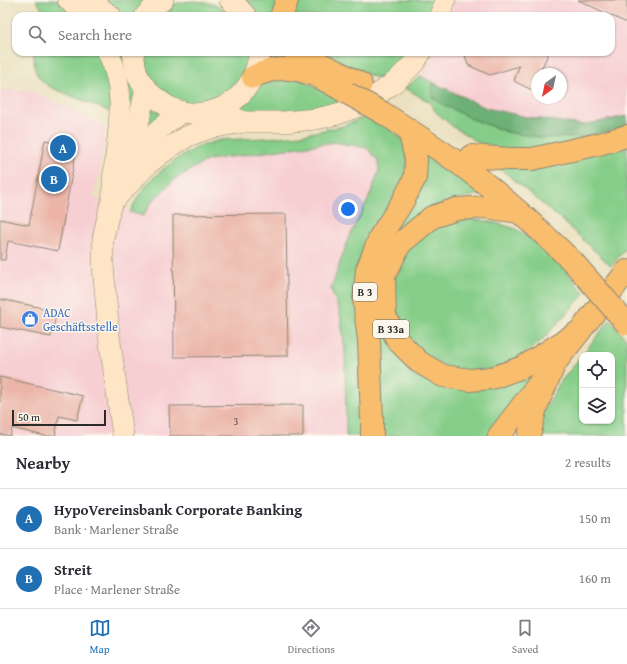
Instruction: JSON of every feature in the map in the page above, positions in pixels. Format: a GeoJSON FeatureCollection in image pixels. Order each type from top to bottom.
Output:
{"type":"FeatureCollection","features":[{"type":"Feature","properties":{"kind":"main road"},"geometry":{"type":"LineString","coordinates":[[283,12],[288,0]]}},
{"type":"Feature","properties":{"kind":"main road"},"geometry":{"type":"LineString","coordinates":[[303,56],[330,68],[354,89],[390,109],[420,119],[496,175],[529,203],[577,256],[627,304]]}},
{"type":"Feature","properties":{"kind":"main road"},"geometry":{"type":"LineString","coordinates":[[253,77],[281,68],[300,70],[320,79],[354,89]]}},
{"type":"Feature","properties":{"kind":"main road"},"geometry":{"type":"LineString","coordinates":[[390,109],[409,130],[465,168],[548,238],[577,256],[627,324]]}},
{"type":"Feature","properties":{"kind":"main road","name":"B 3"},"geometry":{"type":"LineString","coordinates":[[372,436],[369,341],[364,300],[367,270],[380,237],[403,201],[414,178],[416,159],[409,130]]}},
{"type":"Feature","properties":{"kind":"main road"},"geometry":{"type":"LineString","coordinates":[[471,156],[509,160],[532,158],[599,144],[627,136]]}},
{"type":"Feature","properties":{"kind":"main road","name":"B 33a"},"geometry":{"type":"LineString","coordinates":[[519,212],[485,207],[457,209],[432,217],[400,244],[384,276],[385,316],[398,341],[419,362],[443,376],[470,380],[492,378],[523,367],[580,331]]}},
{"type":"Feature","properties":{"kind":"main road"},"geometry":{"type":"LineString","coordinates":[[499,436],[627,271]]}},
{"type":"Feature","properties":{"kind":"main road"},"geometry":{"type":"LineString","coordinates":[[528,436],[536,407],[555,363]]}},
{"type":"Feature","properties":{"kind":"street"},"geometry":{"type":"LineString","coordinates":[[68,0],[82,12]]}},
{"type":"Feature","properties":{"kind":"street"},"geometry":{"type":"LineString","coordinates":[[90,0],[106,12]]}},
{"type":"Feature","properties":{"kind":"street"},"geometry":{"type":"LineString","coordinates":[[149,12],[163,0]]}},
{"type":"Feature","properties":{"kind":"street"},"geometry":{"type":"LineString","coordinates":[[230,0],[242,12]]}},
{"type":"Feature","properties":{"kind":"street"},"geometry":{"type":"LineString","coordinates":[[441,12],[445,0]]}},
{"type":"Feature","properties":{"kind":"street"},"geometry":{"type":"LineString","coordinates":[[110,56],[115,70],[120,100],[120,184]]}},
{"type":"Feature","properties":{"kind":"street"},"geometry":{"type":"LineString","coordinates":[[134,56],[138,76],[146,88],[156,98],[168,107],[182,112],[200,114],[216,110],[238,97],[253,77],[259,56]]}},
{"type":"Feature","properties":{"kind":"street"},"geometry":{"type":"LineString","coordinates":[[120,184],[170,147],[188,136],[210,128],[244,122],[283,122],[316,119],[338,114],[350,109],[374,97],[396,82],[414,63],[418,56]]}},
{"type":"Feature","properties":{"kind":"street"},"geometry":{"type":"LineString","coordinates":[[123,436],[109,335],[103,265],[103,238],[110,207],[120,184],[132,147],[146,88]]}},
{"type":"Feature","properties":{"kind":"street"},"geometry":{"type":"LineString","coordinates":[[216,110],[244,122]]}},
{"type":"Feature","properties":{"kind":"street"},"geometry":{"type":"LineString","coordinates":[[120,184],[142,156],[154,134],[182,112]]}},
{"type":"Feature","properties":{"kind":"street"},"geometry":{"type":"LineString","coordinates":[[108,436],[118,407]]}},
{"type":"Feature","properties":{"kind":"shaded area"},"geometry":{"type":"Polygon","coordinates":[[[454,0],[627,0],[627,116],[583,125],[527,117],[486,108],[421,76],[432,56],[615,56],[615,12],[451,12],[454,0]]]}},
{"type":"Feature","properties":{"kind":"shaded area"},"geometry":{"type":"Polygon","coordinates":[[[0,90],[29,90],[101,124],[106,130],[100,170],[93,198],[143,215],[152,201],[176,178],[208,160],[335,142],[367,148],[378,161],[379,171],[369,198],[348,239],[331,289],[340,313],[345,350],[346,436],[0,436],[0,90]]]}},
{"type":"Feature","properties":{"kind":"green space"},"geometry":{"type":"Polygon","coordinates":[[[36,0],[60,0],[74,12],[44,12],[36,0]]]}},
{"type":"Feature","properties":{"kind":"green space"},"geometry":{"type":"Polygon","coordinates":[[[105,0],[147,0],[140,12],[118,12],[105,0]]]}},
{"type":"Feature","properties":{"kind":"green space"},"geometry":{"type":"Polygon","coordinates":[[[244,0],[280,0],[277,12],[255,12],[251,6],[244,0]]]}},
{"type":"Feature","properties":{"kind":"green space"},"geometry":{"type":"Polygon","coordinates":[[[296,0],[439,0],[434,12],[291,12],[296,0]]]}},
{"type":"Feature","properties":{"kind":"green space"},"geometry":{"type":"Polygon","coordinates":[[[190,1],[202,2],[212,4],[226,12],[159,12],[179,3],[190,1]]]}},
{"type":"Feature","properties":{"kind":"green space"},"geometry":{"type":"Polygon","coordinates":[[[34,56],[104,56],[113,113],[50,87],[38,76],[34,64],[34,56]]]}},
{"type":"Feature","properties":{"kind":"green space"},"geometry":{"type":"Polygon","coordinates":[[[114,56],[124,56],[135,92],[133,118],[126,115],[114,56]]]}},
{"type":"Feature","properties":{"kind":"green space"},"geometry":{"type":"Polygon","coordinates":[[[144,56],[252,56],[243,77],[232,89],[219,97],[198,103],[182,102],[161,90],[155,84],[147,70],[144,56]]]}},
{"type":"Feature","properties":{"kind":"green space"},"geometry":{"type":"Polygon","coordinates":[[[264,56],[284,56],[287,58],[263,63],[264,56]]]}},
{"type":"Feature","properties":{"kind":"green space"},"geometry":{"type":"Polygon","coordinates":[[[324,56],[409,56],[397,70],[381,80],[324,56]]]}},
{"type":"Feature","properties":{"kind":"green space"},"geometry":{"type":"Polygon","coordinates":[[[421,76],[432,82],[432,97],[470,118],[507,132],[590,137],[539,151],[505,151],[484,146],[452,126],[435,111],[431,103],[405,88],[421,76]]]}},
{"type":"Feature","properties":{"kind":"green space"},"geometry":{"type":"Polygon","coordinates":[[[288,79],[302,80],[345,102],[298,114],[237,112],[258,87],[269,81],[288,79]]]}},
{"type":"Feature","properties":{"kind":"green space"},"geometry":{"type":"Polygon","coordinates":[[[432,82],[486,108],[527,117],[583,125],[627,116],[627,126],[590,137],[543,138],[507,132],[470,118],[442,104],[432,97],[432,82]]]}},
{"type":"Feature","properties":{"kind":"green space"},"geometry":{"type":"Polygon","coordinates":[[[150,107],[167,118],[153,129],[144,124],[150,107]]]}},
{"type":"Feature","properties":{"kind":"green space"},"geometry":{"type":"Polygon","coordinates":[[[370,115],[405,141],[409,172],[386,217],[362,436],[346,436],[345,350],[340,313],[331,289],[348,239],[369,198],[379,171],[378,161],[367,148],[335,142],[208,160],[176,178],[152,201],[143,216],[130,212],[141,192],[153,178],[173,161],[200,146],[220,140],[301,135],[343,126],[370,115]]]}},
{"type":"Feature","properties":{"kind":"green space"},"geometry":{"type":"Polygon","coordinates":[[[627,142],[627,247],[611,266],[564,222],[490,160],[627,142]]]}},
{"type":"Feature","properties":{"kind":"green space"},"geometry":{"type":"Polygon","coordinates":[[[420,144],[485,193],[454,200],[435,208],[376,294],[432,381],[541,363],[490,436],[379,436],[372,286],[420,144]]]}},
{"type":"Feature","properties":{"kind":"green space"},"geometry":{"type":"Polygon","coordinates":[[[456,219],[481,220],[516,229],[535,242],[562,265],[584,294],[543,339],[523,356],[495,369],[468,371],[449,368],[426,357],[395,322],[391,279],[405,250],[433,226],[456,219]]]}},
{"type":"Feature","properties":{"kind":"green space"},"geometry":{"type":"Polygon","coordinates":[[[610,320],[627,340],[627,436],[535,436],[540,419],[559,384],[579,359],[579,424],[615,424],[615,352],[584,352],[610,320]]]}},
{"type":"Feature","properties":{"kind":"building"},"geometry":{"type":"Polygon","coordinates":[[[578,0],[627,0],[627,23],[615,17],[615,12],[604,12],[578,0]]]}},
{"type":"Feature","properties":{"kind":"building"},"geometry":{"type":"Polygon","coordinates":[[[465,56],[547,56],[542,68],[531,68],[531,90],[514,81],[519,66],[490,75],[468,65],[465,56]]]}},
{"type":"Feature","properties":{"kind":"building"},"geometry":{"type":"Polygon","coordinates":[[[45,140],[77,146],[58,251],[8,241],[5,260],[0,260],[0,219],[29,225],[45,140]]]}},
{"type":"Feature","properties":{"kind":"building"},"geometry":{"type":"Polygon","coordinates":[[[286,214],[288,356],[174,357],[173,215],[286,214]]]}},
{"type":"Feature","properties":{"kind":"building"},"geometry":{"type":"Polygon","coordinates":[[[0,299],[57,311],[51,337],[0,327],[0,299]]]}},
{"type":"Feature","properties":{"kind":"building"},"geometry":{"type":"Polygon","coordinates":[[[0,377],[83,396],[77,420],[59,416],[55,436],[45,436],[12,428],[10,436],[0,434],[0,377]]]}},
{"type":"Feature","properties":{"kind":"building"},"geometry":{"type":"Polygon","coordinates":[[[303,405],[303,436],[170,436],[169,406],[303,405]]]}},
{"type":"Feature","properties":{"kind":"place","name":"HypoVereinsbank Corporate Banking"},"geometry":{"type":"Point","coordinates":[63,148]}},
{"type":"Feature","properties":{"kind":"place","name":"Streit"},"geometry":{"type":"Point","coordinates":[54,179]}},
{"type":"Feature","properties":{"kind":"place","name":"ADAC Geschäftsstelle"},"geometry":{"type":"Point","coordinates":[30,319]}}]}
